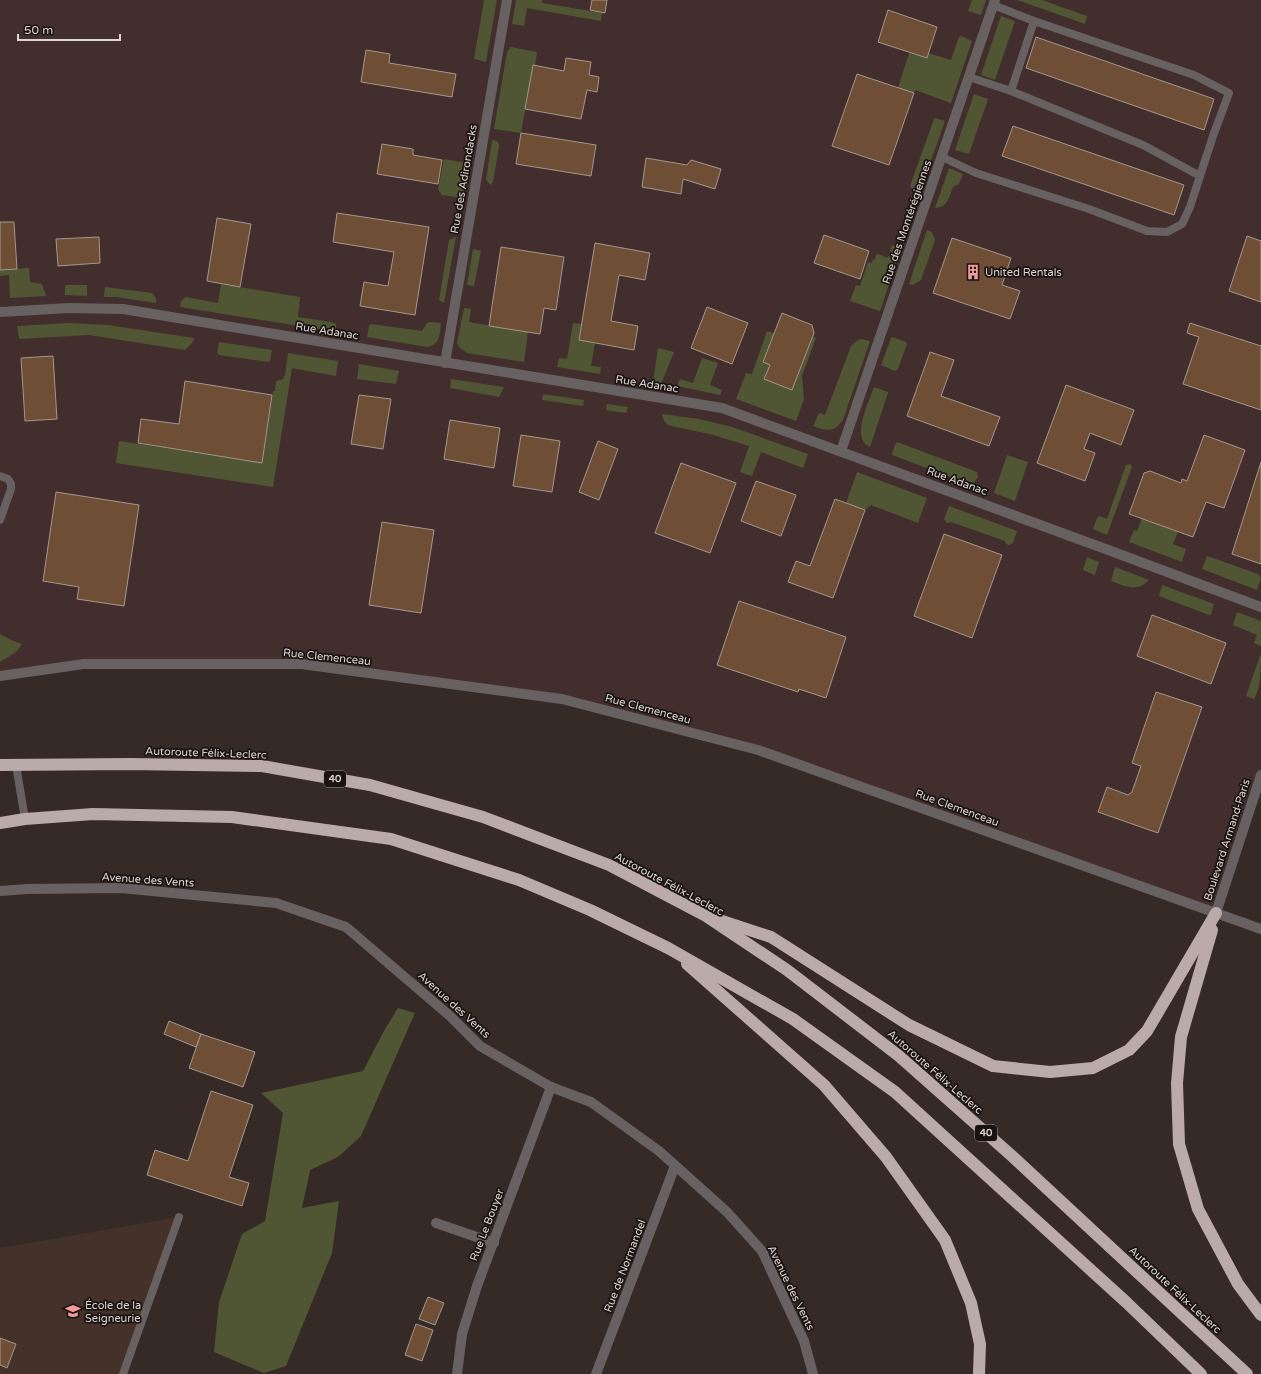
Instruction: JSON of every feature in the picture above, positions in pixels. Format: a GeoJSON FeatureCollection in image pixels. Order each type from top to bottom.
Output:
{"type":"FeatureCollection","features":[{"type":"Feature","properties":{"kind":"highway","name":"Autoroute Félix-Leclerc"},"geometry":{"type":"LineString","coordinates":[[0,765],[131,764],[262,766],[370,785],[483,817],[602,862],[706,916],[787,970],[899,1056],[1012,1156],[1247,1374]]}},
{"type":"Feature","properties":{"kind":"highway"},"geometry":{"type":"LineString","coordinates":[[0,823],[25,819],[94,814],[232,817],[391,839],[519,880],[590,910],[668,948],[793,1019],[895,1092],[1126,1302],[1202,1374]]}},
{"type":"Feature","properties":{"kind":"highway"},"geometry":{"type":"LineString","coordinates":[[706,916],[771,937],[909,1025],[993,1066],[1050,1072],[1093,1068],[1129,1050],[1147,1031],[1216,913]]}},
{"type":"Feature","properties":{"kind":"highway"},"geometry":{"type":"LineString","coordinates":[[1216,913],[1181,1037],[1177,1083],[1179,1144],[1198,1209],[1238,1284],[1261,1315]]}},
{"type":"Feature","properties":{"kind":"highway"},"geometry":{"type":"LineString","coordinates":[[668,948],[824,1085],[886,1157],[945,1240],[971,1303],[980,1344],[979,1374]]}},
{"type":"Feature","properties":{"kind":"street","name":"Rue des Adirondacks"},"geometry":{"type":"LineString","coordinates":[[444,363],[507,0]]}},
{"type":"Feature","properties":{"kind":"street","name":"Rue des Montérégiennes"},"geometry":{"type":"LineString","coordinates":[[841,452],[994,2]]}},
{"type":"Feature","properties":{"kind":"street","name":"Rue Adanac"},"geometry":{"type":"LineString","coordinates":[[0,312],[69,308],[123,309],[722,408],[1261,607]]}},
{"type":"Feature","properties":{"kind":"street","name":"Rue Clemenceau"},"geometry":{"type":"LineString","coordinates":[[0,676],[84,664],[301,664],[562,699],[758,750],[1261,929]]}},
{"type":"Feature","properties":{"kind":"street","name":"Boulevard Armand-Paris"},"geometry":{"type":"LineString","coordinates":[[1216,913],[1261,775]]}},
{"type":"Feature","properties":{"kind":"street","name":"Avenue des Vents"},"geometry":{"type":"LineString","coordinates":[[0,891],[27,888],[122,888],[268,902],[276,903],[346,927],[450,1016],[480,1046],[551,1087],[591,1102],[659,1151],[727,1212],[762,1251],[804,1341],[813,1374]]}},
{"type":"Feature","properties":{"kind":"street","name":"Rue Le Bouyer"},"geometry":{"type":"LineString","coordinates":[[457,1374],[462,1334],[476,1286],[494,1243],[551,1087]]}},
{"type":"Feature","properties":{"kind":"street","name":"Rue de Normandel"},"geometry":{"type":"LineString","coordinates":[[596,1374],[675,1166]]}},
{"type":"Feature","properties":{"kind":"street"},"geometry":{"type":"LineString","coordinates":[[436,1223],[494,1243]]}},
{"type":"Feature","properties":{"kind":"lane"},"geometry":{"type":"LineString","coordinates":[[942,157],[976,173],[1089,209],[1147,231],[1168,232],[1182,224],[1190,207],[1228,93],[1194,75],[1034,21],[994,2]]}},
{"type":"Feature","properties":{"kind":"lane"},"geometry":{"type":"LineString","coordinates":[[1011,91],[1034,21]]}},
{"type":"Feature","properties":{"kind":"lane"},"geometry":{"type":"LineString","coordinates":[[969,77],[1011,91],[1143,145],[1200,176]]}},
{"type":"Feature","properties":{"kind":"lane"},"geometry":{"type":"LineString","coordinates":[[0,476],[8,479],[11,486],[0,520]]}},
{"type":"Feature","properties":{"kind":"lane"},"geometry":{"type":"LineString","coordinates":[[16,765],[25,819]]}},
{"type":"Feature","properties":{"kind":"lane"},"geometry":{"type":"LineString","coordinates":[[123,1374],[179,1217]]}},
{"type":"Feature","properties":{"kind":"shaded area"},"geometry":{"type":"Polygon","coordinates":[[[0,0],[1261,0],[1261,775],[1216,913],[758,750],[562,699],[301,664],[84,664],[0,676],[0,0]]]}},
{"type":"Feature","properties":{"kind":"shaded area","name":"École de la Seigneurie"},"geometry":{"type":"Polygon","coordinates":[[[179,1217],[123,1374],[0,1374],[0,1248],[179,1217]]]}},
{"type":"Feature","properties":{"kind":"green space"},"geometry":{"type":"Polygon","coordinates":[[[484,0],[497,0],[486,62],[474,59],[484,0]]]}},
{"type":"Feature","properties":{"kind":"green space"},"geometry":{"type":"Polygon","coordinates":[[[516,0],[542,0],[542,3],[602,13],[601,21],[527,8],[524,26],[512,24],[516,0]]]}},
{"type":"Feature","properties":{"kind":"green space"},"geometry":{"type":"Polygon","coordinates":[[[972,0],[986,0],[981,15],[968,11],[972,0]]]}},
{"type":"Feature","properties":{"kind":"green space"},"geometry":{"type":"Polygon","coordinates":[[[1017,0],[1042,0],[1087,16],[1085,24],[1017,0]]]}},
{"type":"Feature","properties":{"kind":"green space"},"geometry":{"type":"Polygon","coordinates":[[[1001,16],[1015,21],[995,80],[981,75],[1001,16]]]}},
{"type":"Feature","properties":{"kind":"green space"},"geometry":{"type":"Polygon","coordinates":[[[961,36],[972,41],[951,103],[915,90],[914,93],[898,88],[909,53],[926,58],[928,53],[951,60],[959,37],[961,36]]]}},
{"type":"Feature","properties":{"kind":"green space"},"geometry":{"type":"Polygon","coordinates":[[[511,47],[537,52],[535,66],[533,66],[521,133],[494,129],[507,52],[511,47]]]}},
{"type":"Feature","properties":{"kind":"green space"},"geometry":{"type":"Polygon","coordinates":[[[974,94],[988,99],[969,154],[955,150],[974,94]]]}},
{"type":"Feature","properties":{"kind":"green space"},"geometry":{"type":"Polygon","coordinates":[[[935,118],[945,121],[920,192],[913,190],[910,186],[935,118]]]}},
{"type":"Feature","properties":{"kind":"green space"},"geometry":{"type":"Polygon","coordinates":[[[492,140],[495,140],[499,144],[499,147],[493,182],[491,185],[486,180],[492,140]]]}},
{"type":"Feature","properties":{"kind":"green space"},"geometry":{"type":"Polygon","coordinates":[[[444,159],[468,163],[463,198],[442,195],[438,189],[444,159]]]}},
{"type":"Feature","properties":{"kind":"green space"},"geometry":{"type":"Polygon","coordinates":[[[949,168],[963,174],[959,184],[953,187],[945,204],[935,208],[949,168]]]}},
{"type":"Feature","properties":{"kind":"green space"},"geometry":{"type":"Polygon","coordinates":[[[927,230],[932,232],[935,240],[921,280],[913,285],[909,284],[927,230]]]}},
{"type":"Feature","properties":{"kind":"green space"},"geometry":{"type":"Polygon","coordinates":[[[456,237],[444,303],[439,300],[449,240],[456,237]]]}},
{"type":"Feature","properties":{"kind":"green space"},"geometry":{"type":"Polygon","coordinates":[[[892,245],[901,248],[880,311],[850,301],[856,285],[860,286],[868,262],[872,263],[873,259],[875,260],[876,255],[878,254],[888,258],[892,245]]]}},
{"type":"Feature","properties":{"kind":"green space"},"geometry":{"type":"Polygon","coordinates":[[[473,249],[481,251],[474,286],[467,285],[473,249]]]}},
{"type":"Feature","properties":{"kind":"green space"},"geometry":{"type":"Polygon","coordinates":[[[29,268],[30,282],[42,284],[46,296],[10,298],[9,275],[0,276],[0,270],[29,268]]]}},
{"type":"Feature","properties":{"kind":"green space"},"geometry":{"type":"Polygon","coordinates":[[[221,284],[300,297],[298,317],[331,322],[336,324],[336,332],[180,307],[181,301],[186,297],[218,303],[221,284]]]}},
{"type":"Feature","properties":{"kind":"green space"},"geometry":{"type":"Polygon","coordinates":[[[66,285],[87,285],[87,296],[65,295],[66,285]]]}},
{"type":"Feature","properties":{"kind":"green space"},"geometry":{"type":"Polygon","coordinates":[[[105,287],[152,293],[156,298],[156,303],[116,297],[104,297],[105,287]]]}},
{"type":"Feature","properties":{"kind":"green space"},"geometry":{"type":"Polygon","coordinates":[[[464,308],[471,309],[469,322],[528,332],[524,362],[467,353],[460,348],[457,343],[464,308]]]}},
{"type":"Feature","properties":{"kind":"green space"},"geometry":{"type":"Polygon","coordinates":[[[68,323],[108,325],[194,338],[193,342],[185,350],[89,335],[19,338],[17,326],[68,323]]]}},
{"type":"Feature","properties":{"kind":"green space"},"geometry":{"type":"Polygon","coordinates":[[[427,323],[441,323],[437,341],[435,344],[427,347],[367,337],[369,326],[371,324],[422,331],[427,323]]]}},
{"type":"Feature","properties":{"kind":"green space"},"geometry":{"type":"Polygon","coordinates":[[[573,323],[582,324],[579,340],[595,343],[591,366],[601,367],[600,374],[557,367],[559,358],[567,359],[573,323]]]}},
{"type":"Feature","properties":{"kind":"green space"},"geometry":{"type":"Polygon","coordinates":[[[767,331],[774,333],[763,362],[770,365],[764,379],[812,336],[816,338],[802,376],[804,399],[796,421],[736,399],[746,373],[752,374],[767,331]]]}},
{"type":"Feature","properties":{"kind":"green space"},"geometry":{"type":"Polygon","coordinates":[[[892,337],[906,342],[907,344],[898,369],[895,371],[881,365],[892,337]]]}},
{"type":"Feature","properties":{"kind":"green space"},"geometry":{"type":"Polygon","coordinates":[[[861,339],[870,341],[843,420],[840,424],[830,430],[813,426],[820,413],[825,415],[851,346],[861,339]]]}},
{"type":"Feature","properties":{"kind":"green space"},"geometry":{"type":"Polygon","coordinates":[[[219,342],[272,350],[270,361],[219,355],[217,353],[219,342]]]}},
{"type":"Feature","properties":{"kind":"green space"},"geometry":{"type":"Polygon","coordinates":[[[658,348],[674,352],[661,384],[653,383],[658,348]]]}},
{"type":"Feature","properties":{"kind":"green space"},"geometry":{"type":"Polygon","coordinates":[[[288,353],[338,361],[336,376],[292,368],[273,487],[116,463],[119,441],[262,463],[273,391],[275,391],[276,381],[283,379],[285,375],[288,353]]]}},
{"type":"Feature","properties":{"kind":"green space"},"geometry":{"type":"Polygon","coordinates":[[[702,358],[718,363],[710,385],[722,390],[720,395],[677,386],[680,379],[693,383],[702,358]]]}},
{"type":"Feature","properties":{"kind":"green space"},"geometry":{"type":"Polygon","coordinates":[[[359,364],[399,371],[396,384],[357,379],[359,364]]]}},
{"type":"Feature","properties":{"kind":"green space"},"geometry":{"type":"Polygon","coordinates":[[[451,379],[504,387],[499,397],[450,388],[451,379]]]}},
{"type":"Feature","properties":{"kind":"green space"},"geometry":{"type":"Polygon","coordinates":[[[874,387],[888,393],[870,447],[864,442],[861,436],[861,428],[865,410],[874,387]]]}},
{"type":"Feature","properties":{"kind":"green space"},"geometry":{"type":"Polygon","coordinates":[[[543,394],[584,400],[583,406],[542,400],[543,394]]]}},
{"type":"Feature","properties":{"kind":"green space"},"geometry":{"type":"Polygon","coordinates":[[[607,404],[628,407],[626,413],[606,410],[607,404]]]}},
{"type":"Feature","properties":{"kind":"green space"},"geometry":{"type":"Polygon","coordinates":[[[662,414],[699,419],[732,427],[808,454],[803,468],[761,452],[752,476],[740,472],[749,446],[710,434],[668,425],[664,421],[662,414]]]}},
{"type":"Feature","properties":{"kind":"green space"},"geometry":{"type":"Polygon","coordinates":[[[897,442],[977,472],[978,477],[972,485],[892,455],[897,442]]]}},
{"type":"Feature","properties":{"kind":"green space"},"geometry":{"type":"Polygon","coordinates":[[[1007,455],[1028,462],[1015,501],[994,493],[1007,455]]]}},
{"type":"Feature","properties":{"kind":"green space"},"geometry":{"type":"Polygon","coordinates":[[[1130,464],[1132,467],[1107,535],[1093,529],[1099,516],[1107,519],[1126,465],[1130,464]]]}},
{"type":"Feature","properties":{"kind":"green space"},"geometry":{"type":"Polygon","coordinates":[[[857,472],[927,498],[918,523],[871,505],[865,510],[846,503],[857,472]]]}},
{"type":"Feature","properties":{"kind":"green space"},"geometry":{"type":"Polygon","coordinates":[[[949,506],[1017,531],[1013,543],[1009,545],[1006,544],[1005,541],[951,522],[947,523],[944,519],[949,506]]]}},
{"type":"Feature","properties":{"kind":"green space"},"geometry":{"type":"Polygon","coordinates":[[[1142,518],[1178,532],[1173,544],[1186,549],[1182,562],[1129,542],[1134,530],[1137,531],[1142,518]]]}},
{"type":"Feature","properties":{"kind":"green space"},"geometry":{"type":"Polygon","coordinates":[[[1207,556],[1258,574],[1261,578],[1257,590],[1202,569],[1207,556]]]}},
{"type":"Feature","properties":{"kind":"green space"},"geometry":{"type":"Polygon","coordinates":[[[1087,557],[1099,562],[1095,575],[1083,570],[1087,557]]]}},
{"type":"Feature","properties":{"kind":"green space"},"geometry":{"type":"Polygon","coordinates":[[[1115,567],[1149,580],[1140,586],[1135,587],[1126,586],[1111,581],[1115,567]]]}},
{"type":"Feature","properties":{"kind":"green space"},"geometry":{"type":"Polygon","coordinates":[[[1162,585],[1214,604],[1211,614],[1209,615],[1159,596],[1162,585]]]}},
{"type":"Feature","properties":{"kind":"green space"},"geometry":{"type":"Polygon","coordinates":[[[1237,612],[1261,621],[1261,646],[1254,643],[1257,635],[1233,625],[1237,612]]]}},
{"type":"Feature","properties":{"kind":"green space"},"geometry":{"type":"Polygon","coordinates":[[[0,634],[22,644],[16,652],[0,662],[0,634]]]}},
{"type":"Feature","properties":{"kind":"green space"},"geometry":{"type":"Polygon","coordinates":[[[1261,653],[1261,671],[1258,689],[1254,699],[1246,696],[1261,653]]]}},
{"type":"Feature","properties":{"kind":"green space"},"geometry":{"type":"Polygon","coordinates":[[[398,1008],[415,1013],[361,1136],[338,1157],[310,1170],[302,1208],[339,1201],[332,1253],[286,1366],[264,1373],[214,1352],[219,1302],[242,1234],[265,1221],[283,1113],[261,1093],[363,1071],[398,1008]]]}},
{"type":"Feature","properties":{"kind":"building"},"geometry":{"type":"Polygon","coordinates":[[[592,0],[607,0],[605,13],[590,10],[592,0]]]}},
{"type":"Feature","properties":{"kind":"building"},"geometry":{"type":"Polygon","coordinates":[[[888,10],[937,27],[927,58],[878,42],[888,10]]]}},
{"type":"Feature","properties":{"kind":"building"},"geometry":{"type":"Polygon","coordinates":[[[1036,37],[1214,99],[1204,130],[1026,68],[1036,37]]]}},
{"type":"Feature","properties":{"kind":"building"},"geometry":{"type":"Polygon","coordinates":[[[366,50],[390,54],[389,63],[456,74],[452,97],[361,82],[366,50]]]}},
{"type":"Feature","properties":{"kind":"building"},"geometry":{"type":"Polygon","coordinates":[[[566,58],[591,62],[589,75],[599,77],[597,92],[587,90],[581,119],[525,109],[533,65],[564,71],[566,58]]]}},
{"type":"Feature","properties":{"kind":"building"},"geometry":{"type":"Polygon","coordinates":[[[857,74],[914,93],[889,165],[832,146],[857,74]]]}},
{"type":"Feature","properties":{"kind":"building"},"geometry":{"type":"Polygon","coordinates":[[[1013,126],[1184,185],[1174,215],[1002,156],[1013,126]]]}},
{"type":"Feature","properties":{"kind":"building"},"geometry":{"type":"Polygon","coordinates":[[[521,133],[596,145],[591,176],[516,164],[521,133]]]}},
{"type":"Feature","properties":{"kind":"building"},"geometry":{"type":"Polygon","coordinates":[[[382,144],[413,149],[413,155],[442,160],[438,184],[377,174],[382,144]]]}},
{"type":"Feature","properties":{"kind":"building"},"geometry":{"type":"Polygon","coordinates":[[[646,158],[687,165],[691,160],[721,169],[715,189],[683,179],[681,194],[642,187],[646,158]]]}},
{"type":"Feature","properties":{"kind":"building"},"geometry":{"type":"Polygon","coordinates":[[[337,213],[429,227],[415,315],[360,306],[364,282],[388,286],[394,252],[333,242],[337,213]]]}},
{"type":"Feature","properties":{"kind":"building"},"geometry":{"type":"Polygon","coordinates":[[[217,218],[251,224],[240,287],[207,281],[217,218]]]}},
{"type":"Feature","properties":{"kind":"building"},"geometry":{"type":"Polygon","coordinates":[[[0,222],[14,222],[17,269],[0,270],[0,222]]]}},
{"type":"Feature","properties":{"kind":"building"},"geometry":{"type":"Polygon","coordinates":[[[824,235],[869,251],[860,279],[814,263],[824,235]]]}},
{"type":"Feature","properties":{"kind":"building"},"geometry":{"type":"Polygon","coordinates":[[[1247,236],[1261,241],[1261,302],[1229,291],[1247,236]]]}},
{"type":"Feature","properties":{"kind":"building"},"geometry":{"type":"Polygon","coordinates":[[[99,237],[100,263],[58,266],[56,239],[99,237]]]}},
{"type":"Feature","properties":{"kind":"building","name":"United Rentals"},"geometry":{"type":"Polygon","coordinates":[[[952,238],[1011,258],[1002,285],[1020,291],[1010,319],[933,293],[952,238]]]}},
{"type":"Feature","properties":{"kind":"building"},"geometry":{"type":"Polygon","coordinates":[[[595,243],[650,253],[645,280],[619,275],[611,321],[638,326],[634,350],[579,340],[595,243]]]}},
{"type":"Feature","properties":{"kind":"building"},"geometry":{"type":"Polygon","coordinates":[[[501,247],[564,257],[556,310],[544,308],[540,334],[489,326],[501,247]]]}},
{"type":"Feature","properties":{"kind":"building"},"geometry":{"type":"Polygon","coordinates":[[[707,307],[748,323],[732,364],[691,348],[707,307]]]}},
{"type":"Feature","properties":{"kind":"building"},"geometry":{"type":"Polygon","coordinates":[[[782,313],[812,325],[814,333],[792,390],[764,379],[770,365],[763,362],[782,313]]]}},
{"type":"Feature","properties":{"kind":"building"},"geometry":{"type":"Polygon","coordinates":[[[1190,323],[1261,346],[1261,410],[1183,384],[1199,337],[1187,333],[1190,323]]]}},
{"type":"Feature","properties":{"kind":"building"},"geometry":{"type":"Polygon","coordinates":[[[930,352],[954,360],[941,396],[1000,417],[989,446],[907,416],[930,352]]]}},
{"type":"Feature","properties":{"kind":"building"},"geometry":{"type":"Polygon","coordinates":[[[53,356],[57,419],[25,421],[21,358],[53,356]]]}},
{"type":"Feature","properties":{"kind":"building"},"geometry":{"type":"Polygon","coordinates":[[[185,381],[272,395],[262,463],[138,443],[141,419],[179,424],[185,381]]]}},
{"type":"Feature","properties":{"kind":"building"},"geometry":{"type":"Polygon","coordinates":[[[1066,385],[1134,410],[1121,445],[1090,433],[1084,449],[1095,453],[1085,481],[1037,463],[1066,385]]]}},
{"type":"Feature","properties":{"kind":"building"},"geometry":{"type":"Polygon","coordinates":[[[359,395],[391,399],[383,449],[351,444],[359,395]]]}},
{"type":"Feature","properties":{"kind":"building"},"geometry":{"type":"Polygon","coordinates":[[[450,420],[500,428],[494,468],[444,459],[450,420]]]}},
{"type":"Feature","properties":{"kind":"building"},"geometry":{"type":"Polygon","coordinates":[[[521,435],[560,441],[552,492],[513,486],[521,435]]]}},
{"type":"Feature","properties":{"kind":"building"},"geometry":{"type":"Polygon","coordinates":[[[1204,435],[1245,450],[1224,508],[1206,502],[1193,537],[1129,514],[1144,473],[1150,471],[1181,483],[1182,479],[1187,481],[1204,435]]]}},
{"type":"Feature","properties":{"kind":"building"},"geometry":{"type":"Polygon","coordinates":[[[598,441],[618,449],[599,500],[579,492],[598,441]]]}},
{"type":"Feature","properties":{"kind":"building"},"geometry":{"type":"Polygon","coordinates":[[[1261,462],[1261,564],[1232,554],[1261,462]]]}},
{"type":"Feature","properties":{"kind":"building"},"geometry":{"type":"Polygon","coordinates":[[[681,463],[736,483],[710,553],[655,533],[681,463]]]}},
{"type":"Feature","properties":{"kind":"building"},"geometry":{"type":"Polygon","coordinates":[[[756,481],[796,495],[781,536],[741,521],[756,481]]]}},
{"type":"Feature","properties":{"kind":"building"},"geometry":{"type":"Polygon","coordinates":[[[56,492],[139,505],[124,606],[77,599],[79,587],[43,581],[56,492]]]}},
{"type":"Feature","properties":{"kind":"building"},"geometry":{"type":"Polygon","coordinates":[[[835,499],[865,510],[833,598],[788,582],[796,561],[810,566],[835,499]]]}},
{"type":"Feature","properties":{"kind":"building"},"geometry":{"type":"Polygon","coordinates":[[[382,522],[434,530],[421,613],[369,605],[382,522]]]}},
{"type":"Feature","properties":{"kind":"building"},"geometry":{"type":"Polygon","coordinates":[[[944,534],[1002,555],[972,638],[914,616],[944,534]]]}},
{"type":"Feature","properties":{"kind":"building"},"geometry":{"type":"Polygon","coordinates":[[[739,601],[846,637],[826,698],[799,689],[798,692],[717,665],[739,601]]]}},
{"type":"Feature","properties":{"kind":"building"},"geometry":{"type":"Polygon","coordinates":[[[1152,615],[1226,643],[1211,684],[1137,656],[1152,615]]]}},
{"type":"Feature","properties":{"kind":"building"},"geometry":{"type":"Polygon","coordinates":[[[1156,692],[1202,707],[1158,833],[1098,812],[1107,787],[1128,795],[1132,792],[1141,766],[1132,763],[1156,692]]]}},
{"type":"Feature","properties":{"kind":"building"},"geometry":{"type":"Polygon","coordinates":[[[169,1021],[201,1034],[196,1047],[164,1034],[169,1021]]]}},
{"type":"Feature","properties":{"kind":"building"},"geometry":{"type":"Polygon","coordinates":[[[201,1034],[255,1052],[243,1087],[189,1068],[201,1034]]]}},
{"type":"Feature","properties":{"kind":"building"},"geometry":{"type":"Polygon","coordinates":[[[211,1091],[253,1105],[229,1177],[249,1183],[242,1206],[147,1175],[155,1150],[188,1161],[211,1091]]]}},
{"type":"Feature","properties":{"kind":"building"},"geometry":{"type":"Polygon","coordinates":[[[428,1297],[444,1303],[435,1325],[419,1319],[428,1297]]]}},
{"type":"Feature","properties":{"kind":"building"},"geometry":{"type":"Polygon","coordinates":[[[416,1324],[433,1330],[422,1361],[405,1355],[416,1324]]]}},
{"type":"Feature","properties":{"kind":"building"},"geometry":{"type":"Polygon","coordinates":[[[0,1338],[16,1344],[7,1368],[0,1365],[0,1338]]]}},
{"type":"Feature","properties":{"kind":"place","name":"United Rentals"},"geometry":{"type":"Point","coordinates":[973,272]}},
{"type":"Feature","properties":{"kind":"place","name":"École de la Seigneurie"},"geometry":{"type":"Point","coordinates":[73,1311]}}]}
